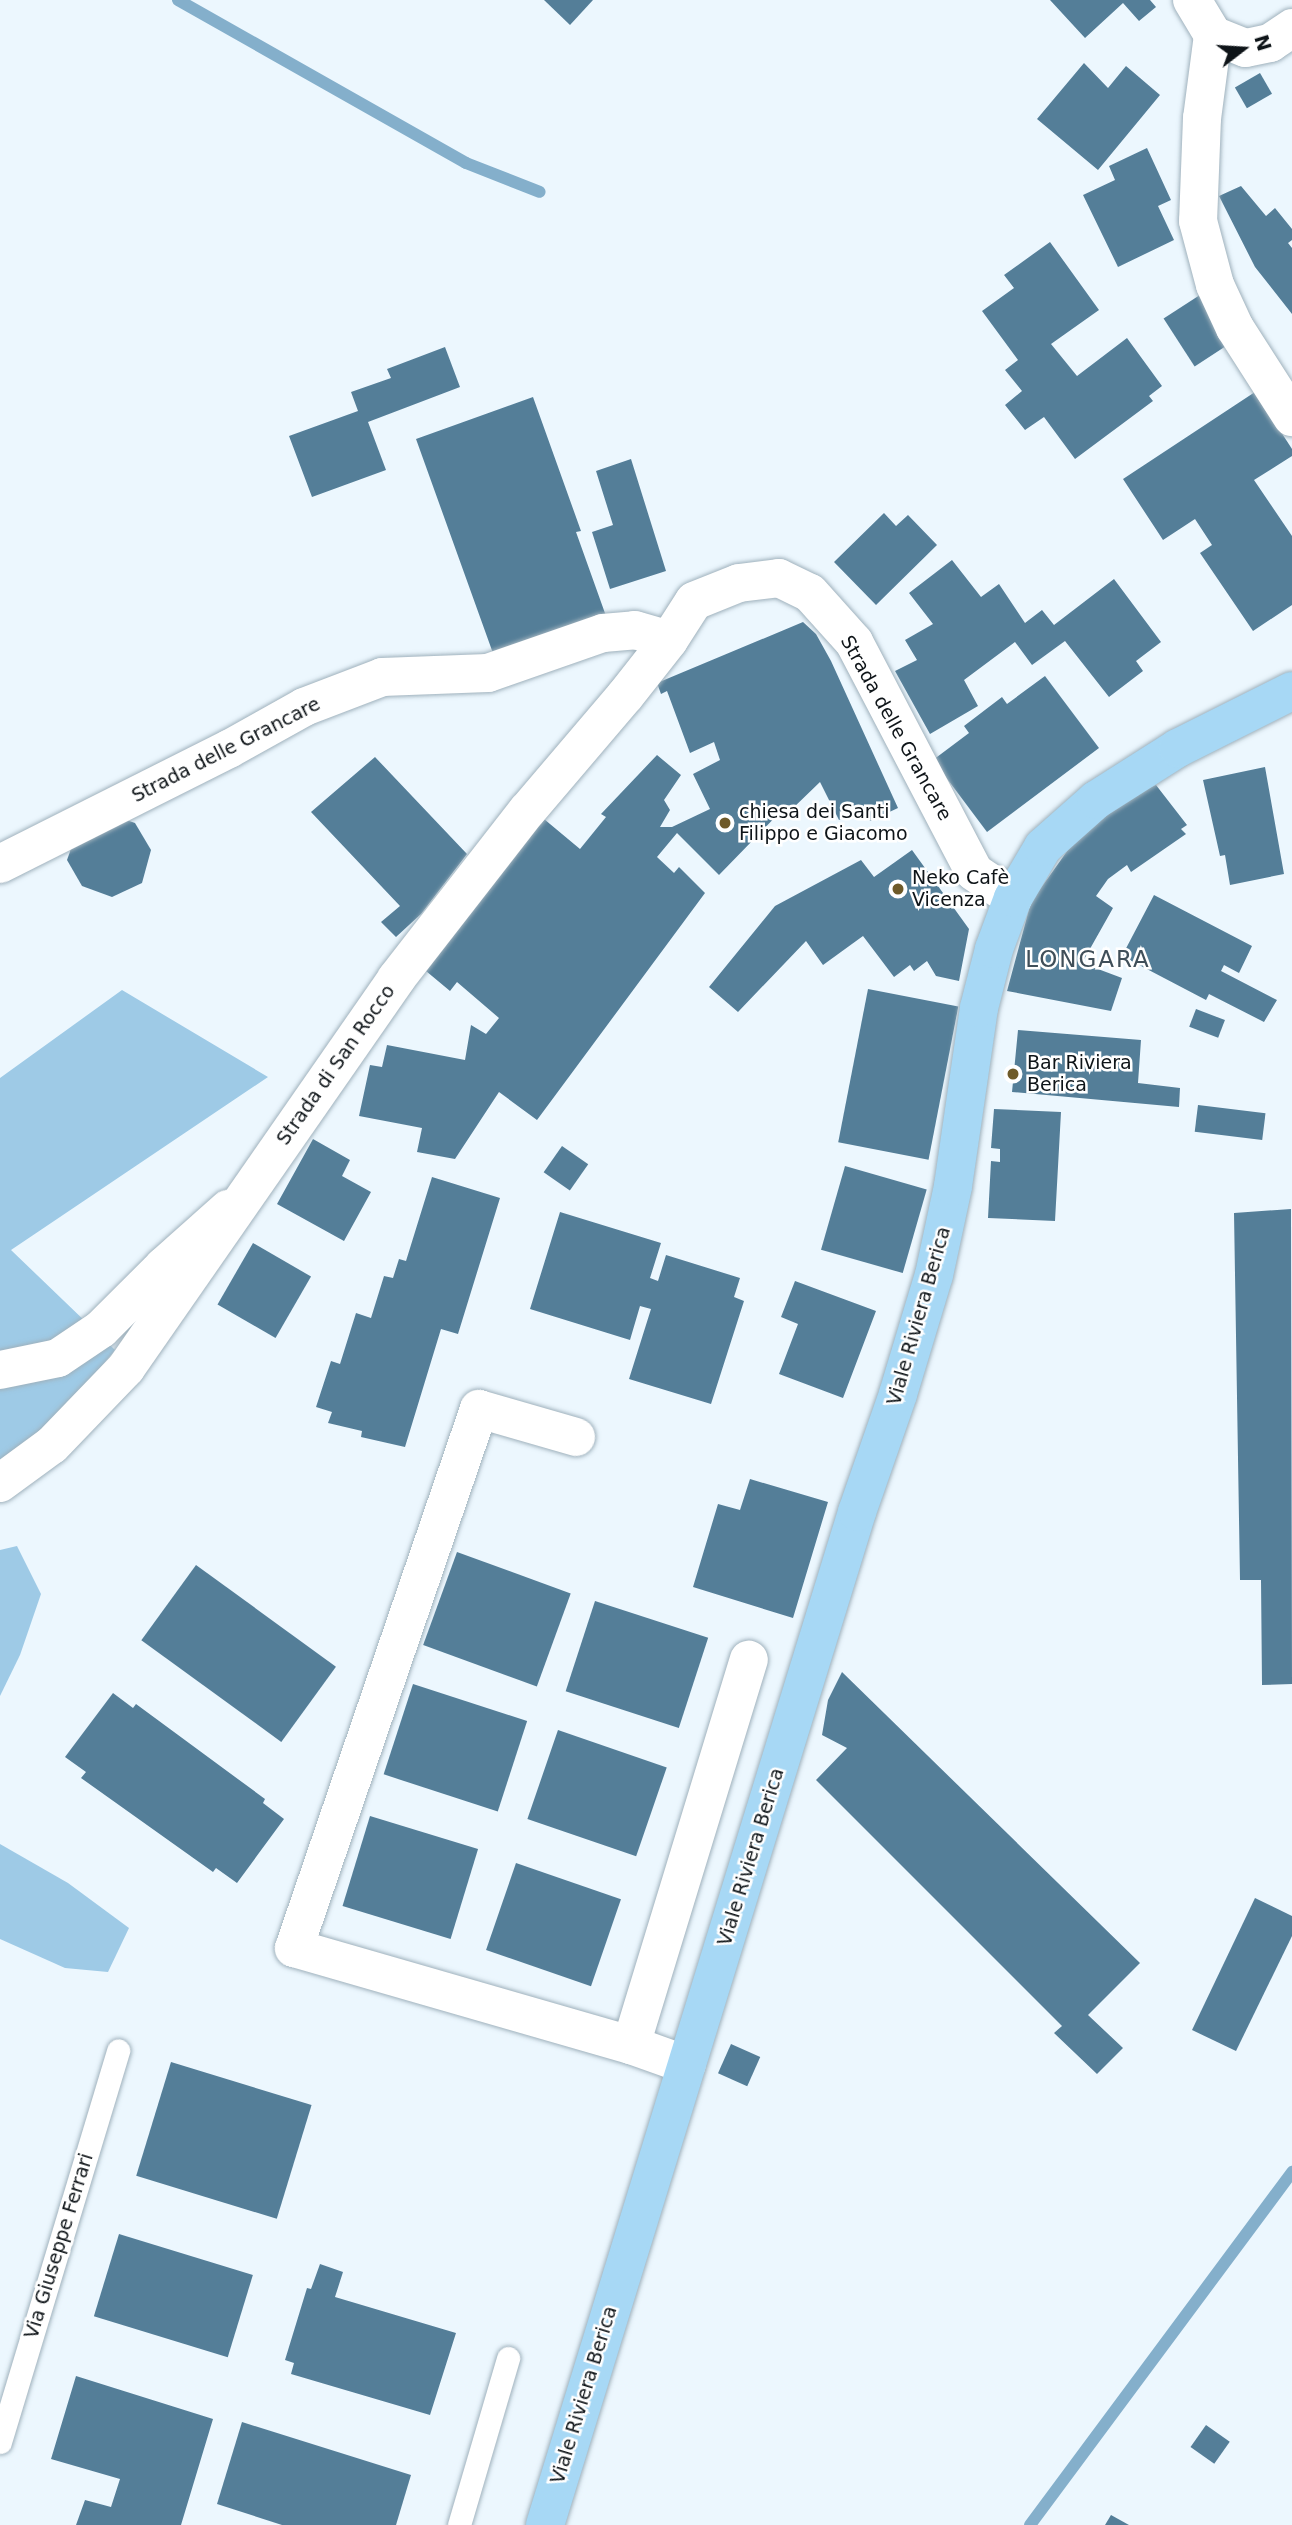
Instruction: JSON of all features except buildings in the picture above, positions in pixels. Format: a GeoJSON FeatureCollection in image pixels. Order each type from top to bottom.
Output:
{"type":"FeatureCollection","features":[{"type":"Feature","properties":{"kind":"main road","name":"Viale Riviera Berica"},"geometry":{"type":"LineString","coordinates":[[545,2525],[857,1512],[898,1394],[933,1275],[953,1186],[979,1008],[995,949],[1013,898],[1043,847],[1096,800],[1178,748],[1292,691]]}},
{"type":"Feature","properties":{"kind":"street"},"geometry":{"type":"LineString","coordinates":[[1192,0],[1213,35],[1246,48],[1270,43],[1292,28]]}},
{"type":"Feature","properties":{"kind":"street"},"geometry":{"type":"LineString","coordinates":[[1213,35],[1202,118],[1198,221],[1214,285],[1235,328],[1292,417]]}},
{"type":"Feature","properties":{"kind":"street","name":"Strada delle Grancare"},"geometry":{"type":"LineString","coordinates":[[0,864],[229,749],[304,707],[382,677],[488,673],[603,633],[635,630],[669,640],[694,601],[739,583],[779,578],[810,593],[853,642],[974,872],[1013,898]]}},
{"type":"Feature","properties":{"kind":"street","name":"Strada di San Rocco"},"geometry":{"type":"LineString","coordinates":[[0,1483],[52,1445],[126,1368],[396,979],[527,811],[669,640]]}},
{"type":"Feature","properties":{"kind":"street"},"geometry":{"type":"LineString","coordinates":[[0,1370],[58,1358],[101,1329],[164,1266],[250,1189]]}},
{"type":"Feature","properties":{"kind":"street"},"geometry":{"type":"LineString","coordinates":[[576,1437],[479,1409],[294,1948],[631,2045],[687,2065]]}},
{"type":"Feature","properties":{"kind":"street"},"geometry":{"type":"LineString","coordinates":[[631,2045],[749,1660]]}},
{"type":"Feature","properties":{"kind":"lane","name":"Via Giuseppe Ferrari"},"geometry":{"type":"LineString","coordinates":[[0,2442],[118,2050]]}},
{"type":"Feature","properties":{"kind":"lane"},"geometry":{"type":"LineString","coordinates":[[459,2525],[509,2358]]}},
{"type":"Feature","properties":{"kind":"shaded area"},"geometry":{"type":"Polygon","coordinates":[[[122,990],[268,1077],[11,1250],[115,1350],[40,1441],[0,1475],[0,1078],[122,990]]]}},
{"type":"Feature","properties":{"kind":"shaded area"},"geometry":{"type":"Polygon","coordinates":[[[17,1546],[41,1594],[20,1655],[0,1696],[0,1550],[17,1546]]]}},
{"type":"Feature","properties":{"kind":"shaded area"},"geometry":{"type":"Polygon","coordinates":[[[0,1844],[68,1883],[129,1928],[108,1972],[65,1968],[0,1939],[0,1844]]]}},
{"type":"Feature","properties":{"kind":"waterway"},"geometry":{"type":"LineString","coordinates":[[178,0],[466,163],[540,192]]}},
{"type":"Feature","properties":{"kind":"waterway"},"geometry":{"type":"LineString","coordinates":[[1030,2525],[1292,2172]]}},
{"type":"Feature","properties":{"kind":"place","name":"chiesa dei Santi Filippo e Giacomo"},"geometry":{"type":"Point","coordinates":[725,823]}},
{"type":"Feature","properties":{"kind":"place","name":"Neko Cafè Vicenza"},"geometry":{"type":"Point","coordinates":[898,889]}},
{"type":"Feature","properties":{"kind":"place","name":"Bar Riviera Berica"},"geometry":{"type":"Point","coordinates":[1013,1074]}},
{"type":"Feature","properties":{"kind":"district","name":"LONGARA"},"geometry":{"type":"Point","coordinates":[1088,959]}}]}
